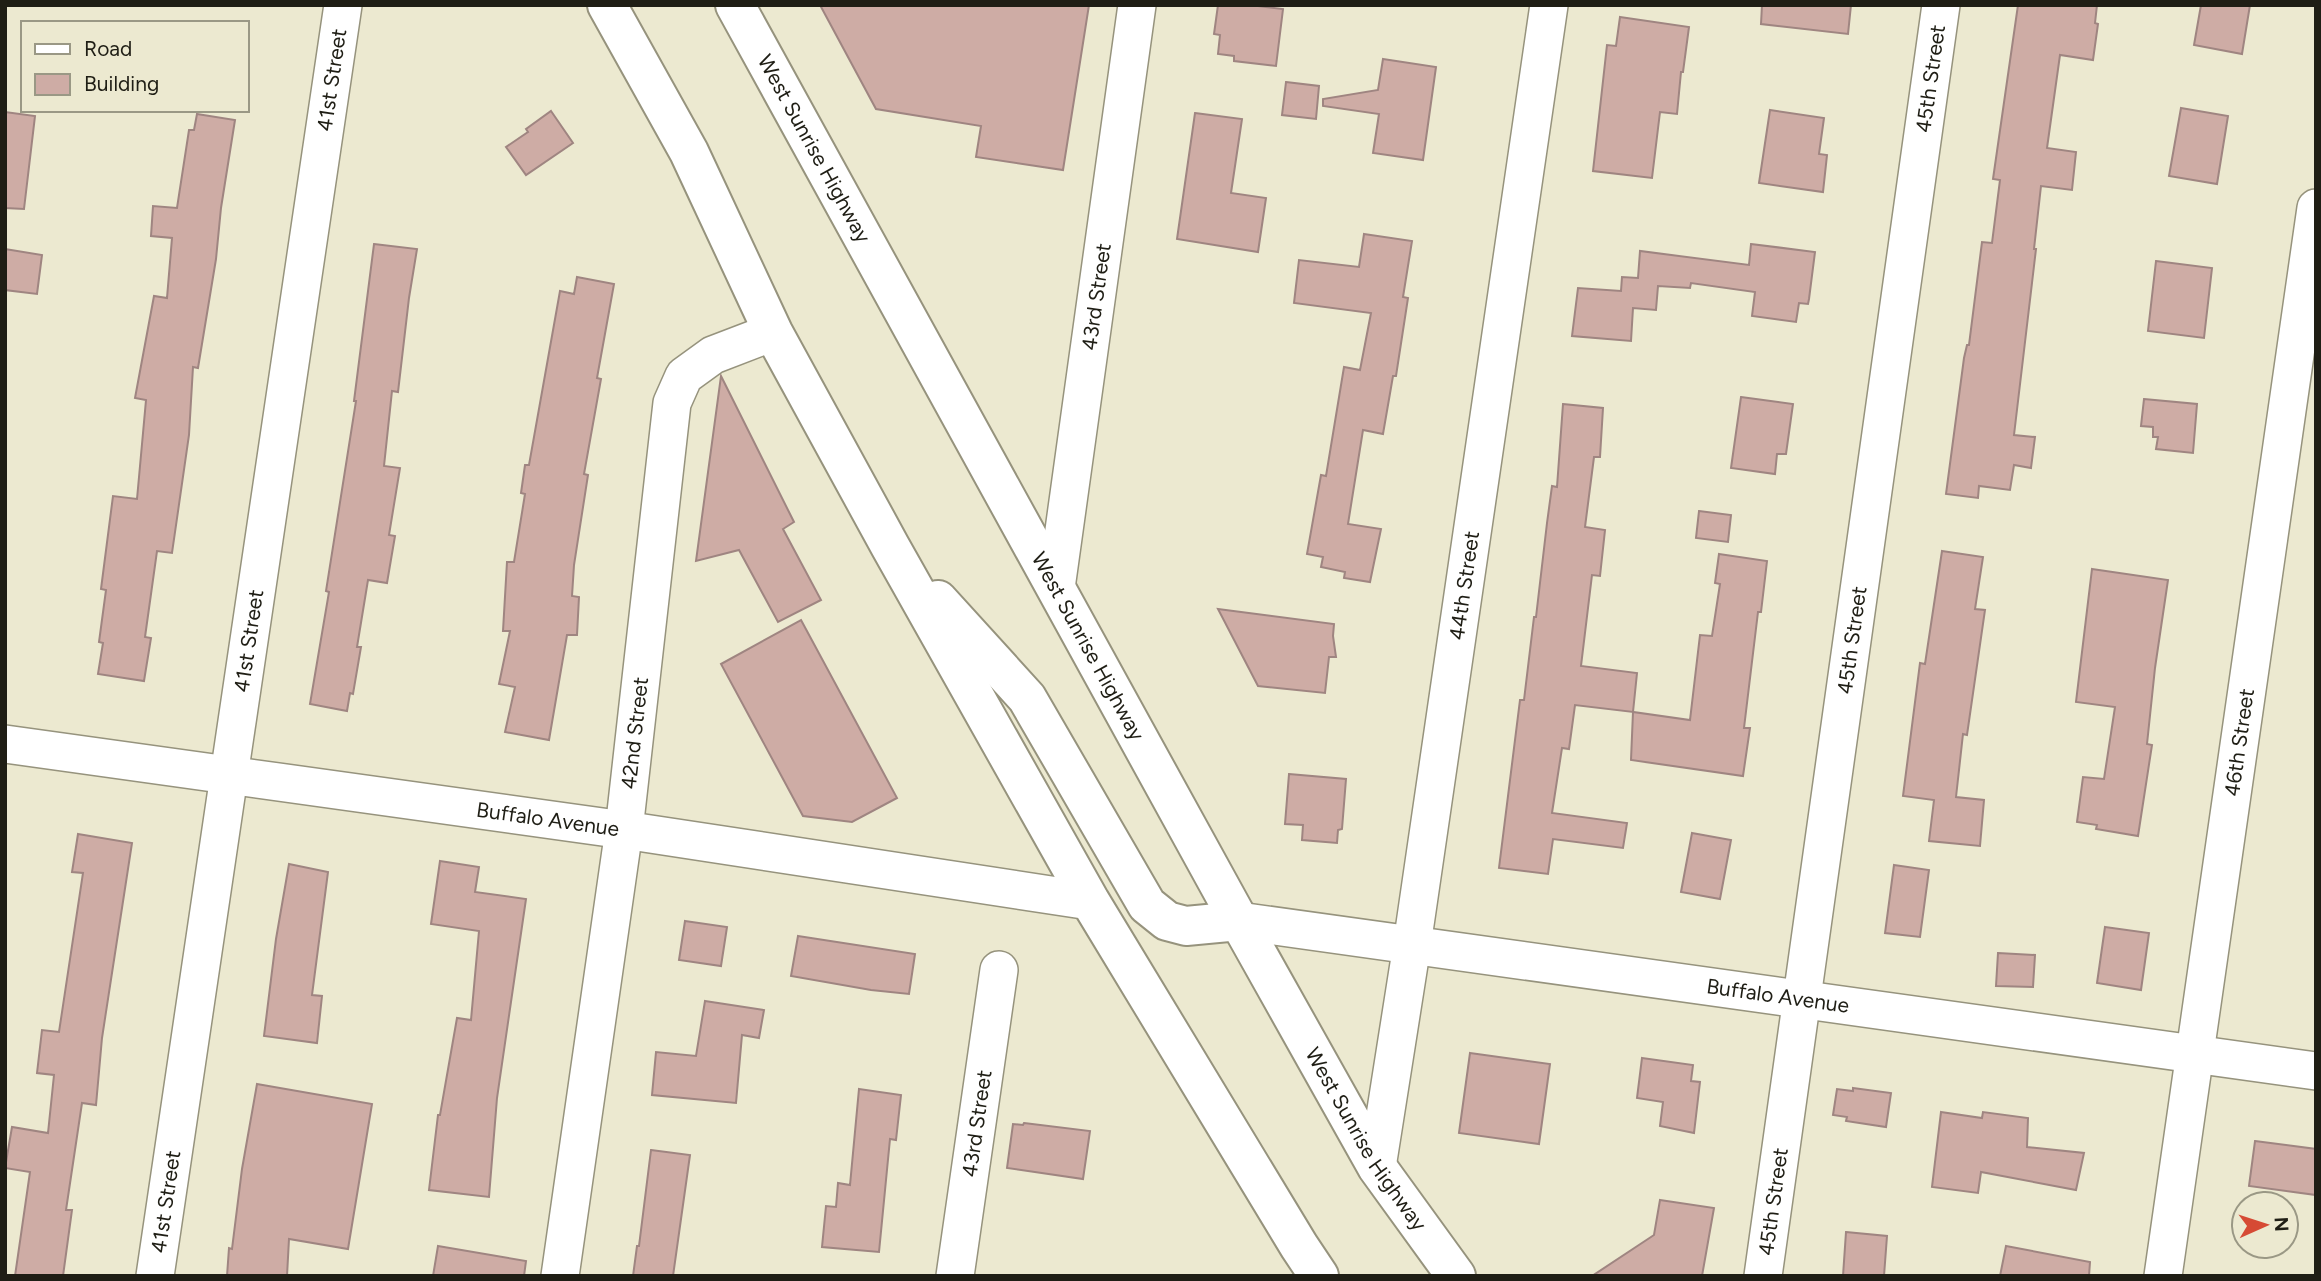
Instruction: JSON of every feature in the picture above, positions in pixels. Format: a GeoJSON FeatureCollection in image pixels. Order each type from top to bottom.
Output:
{"type":"FeatureCollection","features":[{"type":"Feature","properties":{"kind":"highway"},"geometry":{"type":"LineString","coordinates":[[607,5],[689,152],[773,332],[890,546],[1090,901],[1298,1246],[1319,1276]]}},
{"type":"Feature","properties":{"kind":"highway","name":"West Sunrise Highway"},"geometry":{"type":"LineString","coordinates":[[735,5],[1377,1167],[1456,1276]]}},
{"type":"Feature","properties":{"kind":"highway"},"geometry":{"type":"LineString","coordinates":[[890,546],[1027,698],[1147,905],[1167,921],[1186,926],[1239,921]]}},
{"type":"Feature","properties":{"kind":"street","name":"41st Street"},"geometry":{"type":"LineString","coordinates":[[155,1276],[343,5]]}},
{"type":"Feature","properties":{"kind":"street","name":"43rd Street"},"geometry":{"type":"LineString","coordinates":[[1056,588],[1137,5]]}},
{"type":"Feature","properties":{"kind":"street","name":"44th Street"},"geometry":{"type":"LineString","coordinates":[[1377,1167],[1412,945],[1549,5]]}},
{"type":"Feature","properties":{"kind":"street","name":"45th Street"},"geometry":{"type":"LineString","coordinates":[[1763,1276],[1941,5]]}},
{"type":"Feature","properties":{"kind":"street","name":"46th Street"},"geometry":{"type":"LineString","coordinates":[[2163,1276],[2316,208]]}},
{"type":"Feature","properties":{"kind":"street","name":"42nd Street"},"geometry":{"type":"LineString","coordinates":[[560,1276],[624,830],[672,403],[684,376],[713,355],[773,332]]}},
{"type":"Feature","properties":{"kind":"street","name":"Buffalo Avenue"},"geometry":{"type":"LineString","coordinates":[[5,744],[624,830],[1090,901]]}},
{"type":"Feature","properties":{"kind":"street","name":"Buffalo Avenue"},"geometry":{"type":"LineString","coordinates":[[1239,921],[2316,1071]]}},
{"type":"Feature","properties":{"kind":"street","name":"43rd Street"},"geometry":{"type":"LineString","coordinates":[[955,1276],[999,970]]}},
{"type":"Feature","properties":{"kind":"building"},"geometry":{"type":"Polygon","coordinates":[[[820,5],[1089,5],[1063,170],[976,157],[981,126],[876,109],[820,5]]]}},
{"type":"Feature","properties":{"kind":"building"},"geometry":{"type":"Polygon","coordinates":[[[1218,5],[1283,9],[1276,66],[1234,61],[1234,56],[1218,54],[1220,35],[1214,34],[1218,5]]]}},
{"type":"Feature","properties":{"kind":"building"},"geometry":{"type":"Polygon","coordinates":[[[1762,5],[1851,5],[1848,34],[1761,24],[1762,5]]]}},
{"type":"Feature","properties":{"kind":"building"},"geometry":{"type":"Polygon","coordinates":[[[2018,5],[2097,5],[2095,23],[2098,24],[2093,60],[2060,55],[2047,148],[2076,152],[2072,190],[2041,186],[2014,435],[2035,437],[2031,468],[2014,465],[2010,490],[1979,486],[1978,498],[1946,494],[1982,242],[1992,243],[2000,180],[1993,179],[2018,5]]]}},
{"type":"Feature","properties":{"kind":"building"},"geometry":{"type":"Polygon","coordinates":[[[2201,5],[2250,5],[2242,54],[2194,45],[2201,5]]]}},
{"type":"Feature","properties":{"kind":"building"},"geometry":{"type":"Polygon","coordinates":[[[1620,17],[1689,27],[1677,114],[1660,112],[1652,178],[1593,171],[1607,45],[1616,46],[1620,17]]]}},
{"type":"Feature","properties":{"kind":"building"},"geometry":{"type":"Polygon","coordinates":[[[1383,59],[1436,67],[1423,160],[1373,153],[1379,114],[1323,106],[1323,99],[1378,90],[1383,59]]]}},
{"type":"Feature","properties":{"kind":"building"},"geometry":{"type":"Polygon","coordinates":[[[1286,82],[1319,86],[1316,119],[1282,115],[1286,82]]]}},
{"type":"Feature","properties":{"kind":"building"},"geometry":{"type":"Polygon","coordinates":[[[2181,108],[2228,116],[2217,184],[2169,176],[2181,108]]]}},
{"type":"Feature","properties":{"kind":"building"},"geometry":{"type":"Polygon","coordinates":[[[1770,110],[1824,118],[1819,154],[1827,155],[1823,192],[1759,183],[1770,110]]]}},
{"type":"Feature","properties":{"kind":"building"},"geometry":{"type":"Polygon","coordinates":[[[551,111],[573,143],[526,175],[506,147],[551,111]]]}},
{"type":"Feature","properties":{"kind":"building"},"geometry":{"type":"Polygon","coordinates":[[[5,112],[35,116],[24,209],[5,208],[5,112]]]}},
{"type":"Feature","properties":{"kind":"building"},"geometry":{"type":"Polygon","coordinates":[[[1195,113],[1242,119],[1231,193],[1266,198],[1258,252],[1177,239],[1195,113]]]}},
{"type":"Feature","properties":{"kind":"building"},"geometry":{"type":"Polygon","coordinates":[[[197,114],[235,120],[198,368],[193,367],[189,435],[172,553],[157,551],[145,637],[151,638],[144,681],[98,674],[106,590],[101,589],[113,496],[137,499],[146,400],[135,398],[154,296],[167,298],[172,238],[151,236],[153,206],[177,208],[189,130],[194,130],[197,114]]]}},
{"type":"Feature","properties":{"kind":"building"},"geometry":{"type":"Polygon","coordinates":[[[1364,234],[1412,241],[1403,297],[1408,298],[1396,376],[1393,376],[1383,434],[1363,430],[1348,524],[1381,529],[1370,582],[1344,578],[1345,572],[1321,567],[1323,557],[1307,554],[1321,475],[1326,476],[1344,367],[1360,370],[1371,313],[1294,303],[1299,260],[1359,267],[1364,234]]]}},
{"type":"Feature","properties":{"kind":"building"},"geometry":{"type":"Polygon","coordinates":[[[374,244],[417,249],[398,392],[392,391],[384,466],[400,468],[389,535],[395,536],[387,583],[368,580],[357,647],[361,647],[353,694],[350,693],[347,711],[310,704],[356,401],[374,244]]]}},
{"type":"Feature","properties":{"kind":"building"},"geometry":{"type":"Polygon","coordinates":[[[1751,244],[1815,252],[1808,304],[1799,303],[1796,322],[1752,316],[1755,292],[1691,283],[1690,288],[1658,286],[1656,310],[1633,308],[1631,341],[1572,336],[1578,288],[1621,291],[1622,277],[1638,278],[1640,251],[1749,265],[1751,244]]]}},
{"type":"Feature","properties":{"kind":"building"},"geometry":{"type":"Polygon","coordinates":[[[5,249],[42,255],[37,294],[5,290],[5,249]]]}},
{"type":"Feature","properties":{"kind":"building"},"geometry":{"type":"Polygon","coordinates":[[[2156,261],[2212,268],[2204,338],[2148,331],[2156,261]]]}},
{"type":"Feature","properties":{"kind":"building"},"geometry":{"type":"Polygon","coordinates":[[[577,277],[614,284],[597,378],[601,379],[584,474],[588,475],[574,565],[572,596],[579,597],[577,635],[567,635],[549,740],[505,732],[515,687],[499,684],[510,631],[503,631],[507,562],[514,562],[525,494],[521,493],[525,465],[529,465],[560,291],[574,294],[577,277]]]}},
{"type":"Feature","properties":{"kind":"building"},"geometry":{"type":"Polygon","coordinates":[[[721,376],[794,522],[783,529],[821,600],[778,622],[739,550],[696,561],[721,376]]]}},
{"type":"Feature","properties":{"kind":"building"},"geometry":{"type":"Polygon","coordinates":[[[1741,397],[1793,404],[1786,454],[1777,454],[1775,474],[1731,468],[1741,397]]]}},
{"type":"Feature","properties":{"kind":"building"},"geometry":{"type":"Polygon","coordinates":[[[2144,399],[2197,404],[2193,453],[2156,449],[2158,437],[2153,437],[2153,427],[2141,426],[2144,399]]]}},
{"type":"Feature","properties":{"kind":"building"},"geometry":{"type":"Polygon","coordinates":[[[1563,404],[1603,408],[1600,457],[1594,457],[1585,527],[1605,530],[1600,576],[1592,575],[1581,666],[1637,673],[1633,712],[1575,705],[1569,749],[1562,748],[1552,813],[1627,823],[1623,848],[1553,839],[1548,874],[1499,868],[1520,700],[1524,700],[1552,486],[1557,487],[1563,404]]]}},
{"type":"Feature","properties":{"kind":"building"},"geometry":{"type":"Polygon","coordinates":[[[1699,511],[1731,515],[1728,542],[1696,538],[1699,511]]]}},
{"type":"Feature","properties":{"kind":"building"},"geometry":{"type":"Polygon","coordinates":[[[1942,551],[1983,557],[1975,609],[1985,610],[1967,735],[1963,734],[1956,797],[1984,800],[1980,846],[1929,841],[1934,800],[1903,796],[1920,663],[1925,664],[1942,551]]]}},
{"type":"Feature","properties":{"kind":"building"},"geometry":{"type":"Polygon","coordinates":[[[1719,554],[1767,561],[1744,728],[1750,728],[1743,776],[1631,760],[1633,712],[1690,720],[1700,635],[1712,636],[1720,584],[1715,583],[1719,554]]]}},
{"type":"Feature","properties":{"kind":"building"},"geometry":{"type":"Polygon","coordinates":[[[2092,569],[2168,580],[2147,744],[2152,745],[2138,836],[2096,829],[2097,825],[2077,822],[2083,777],[2104,779],[2115,707],[2076,702],[2092,569]]]}},
{"type":"Feature","properties":{"kind":"building"},"geometry":{"type":"Polygon","coordinates":[[[1218,609],[1334,624],[1336,657],[1329,657],[1325,693],[1258,686],[1218,609]]]}},
{"type":"Feature","properties":{"kind":"building"},"geometry":{"type":"Polygon","coordinates":[[[801,620],[897,798],[852,822],[803,816],[721,664],[801,620]]]}},
{"type":"Feature","properties":{"kind":"building"},"geometry":{"type":"Polygon","coordinates":[[[1289,774],[1346,779],[1342,829],[1338,830],[1337,843],[1302,840],[1303,825],[1285,824],[1289,774]]]}},
{"type":"Feature","properties":{"kind":"building"},"geometry":{"type":"Polygon","coordinates":[[[1692,833],[1731,840],[1720,899],[1681,892],[1692,833]]]}},
{"type":"Feature","properties":{"kind":"building"},"geometry":{"type":"Polygon","coordinates":[[[78,834],[132,843],[102,1038],[96,1105],[82,1103],[66,1210],[72,1210],[63,1276],[15,1276],[30,1172],[5,1168],[12,1127],[48,1133],[54,1075],[37,1073],[42,1030],[59,1032],[83,873],[72,872],[78,834]]]}},
{"type":"Feature","properties":{"kind":"building"},"geometry":{"type":"Polygon","coordinates":[[[440,861],[479,867],[475,892],[526,899],[497,1098],[489,1197],[429,1190],[438,1115],[457,1018],[471,1020],[479,931],[431,924],[440,861]]]}},
{"type":"Feature","properties":{"kind":"building"},"geometry":{"type":"Polygon","coordinates":[[[289,864],[328,872],[312,995],[322,996],[317,1043],[264,1036],[289,864]]]}},
{"type":"Feature","properties":{"kind":"building"},"geometry":{"type":"Polygon","coordinates":[[[1894,865],[1929,870],[1920,937],[1885,933],[1894,865]]]}},
{"type":"Feature","properties":{"kind":"building"},"geometry":{"type":"Polygon","coordinates":[[[685,921],[727,927],[721,966],[679,960],[685,921]]]}},
{"type":"Feature","properties":{"kind":"building"},"geometry":{"type":"Polygon","coordinates":[[[2105,927],[2149,933],[2141,990],[2097,983],[2105,927]]]}},
{"type":"Feature","properties":{"kind":"building"},"geometry":{"type":"Polygon","coordinates":[[[798,936],[915,954],[909,994],[791,976],[798,936]]]}},
{"type":"Feature","properties":{"kind":"building"},"geometry":{"type":"Polygon","coordinates":[[[1998,953],[2035,955],[2033,987],[1996,986],[1998,953]]]}},
{"type":"Feature","properties":{"kind":"building"},"geometry":{"type":"Polygon","coordinates":[[[705,1001],[764,1010],[759,1038],[742,1035],[736,1103],[652,1095],[656,1052],[696,1056],[705,1001]]]}},
{"type":"Feature","properties":{"kind":"building"},"geometry":{"type":"Polygon","coordinates":[[[1470,1053],[1550,1064],[1539,1144],[1459,1133],[1470,1053]]]}},
{"type":"Feature","properties":{"kind":"building"},"geometry":{"type":"Polygon","coordinates":[[[1642,1058],[1693,1065],[1691,1081],[1700,1082],[1694,1133],[1660,1126],[1663,1102],[1637,1098],[1642,1058]]]}},
{"type":"Feature","properties":{"kind":"building"},"geometry":{"type":"Polygon","coordinates":[[[257,1084],[372,1104],[348,1249],[289,1239],[287,1276],[227,1276],[229,1248],[232,1249],[257,1084]]]}},
{"type":"Feature","properties":{"kind":"building"},"geometry":{"type":"Polygon","coordinates":[[[1853,1088],[1891,1093],[1886,1127],[1846,1121],[1847,1117],[1833,1115],[1837,1089],[1853,1091],[1853,1088]]]}},
{"type":"Feature","properties":{"kind":"building"},"geometry":{"type":"Polygon","coordinates":[[[859,1089],[901,1095],[896,1140],[890,1139],[879,1252],[822,1247],[826,1206],[836,1207],[838,1183],[850,1185],[859,1089]]]}},
{"type":"Feature","properties":{"kind":"building"},"geometry":{"type":"Polygon","coordinates":[[[1941,1112],[1982,1118],[1983,1112],[2028,1118],[2027,1147],[2084,1153],[2076,1190],[1981,1172],[1978,1193],[1932,1187],[1941,1112]]]}},
{"type":"Feature","properties":{"kind":"building"},"geometry":{"type":"Polygon","coordinates":[[[1013,1124],[1090,1131],[1083,1179],[1007,1168],[1013,1124]]]}},
{"type":"Feature","properties":{"kind":"building"},"geometry":{"type":"Polygon","coordinates":[[[2255,1141],[2316,1149],[2316,1195],[2300,1193],[2300,1190],[2249,1186],[2255,1141]]]}},
{"type":"Feature","properties":{"kind":"building"},"geometry":{"type":"Polygon","coordinates":[[[651,1150],[690,1155],[673,1276],[633,1276],[651,1150]]]}},
{"type":"Feature","properties":{"kind":"building"},"geometry":{"type":"Polygon","coordinates":[[[1660,1200],[1714,1208],[1702,1276],[1592,1276],[1654,1235],[1660,1200]]]}},
{"type":"Feature","properties":{"kind":"building"},"geometry":{"type":"Polygon","coordinates":[[[1846,1232],[1887,1236],[1884,1276],[1843,1276],[1846,1232]]]}},
{"type":"Feature","properties":{"kind":"building"},"geometry":{"type":"Polygon","coordinates":[[[438,1246],[526,1261],[524,1276],[433,1276],[438,1246]]]}},
{"type":"Feature","properties":{"kind":"building"},"geometry":{"type":"Polygon","coordinates":[[[2006,1246],[2090,1262],[2089,1276],[2000,1276],[2006,1246]]]}}]}
